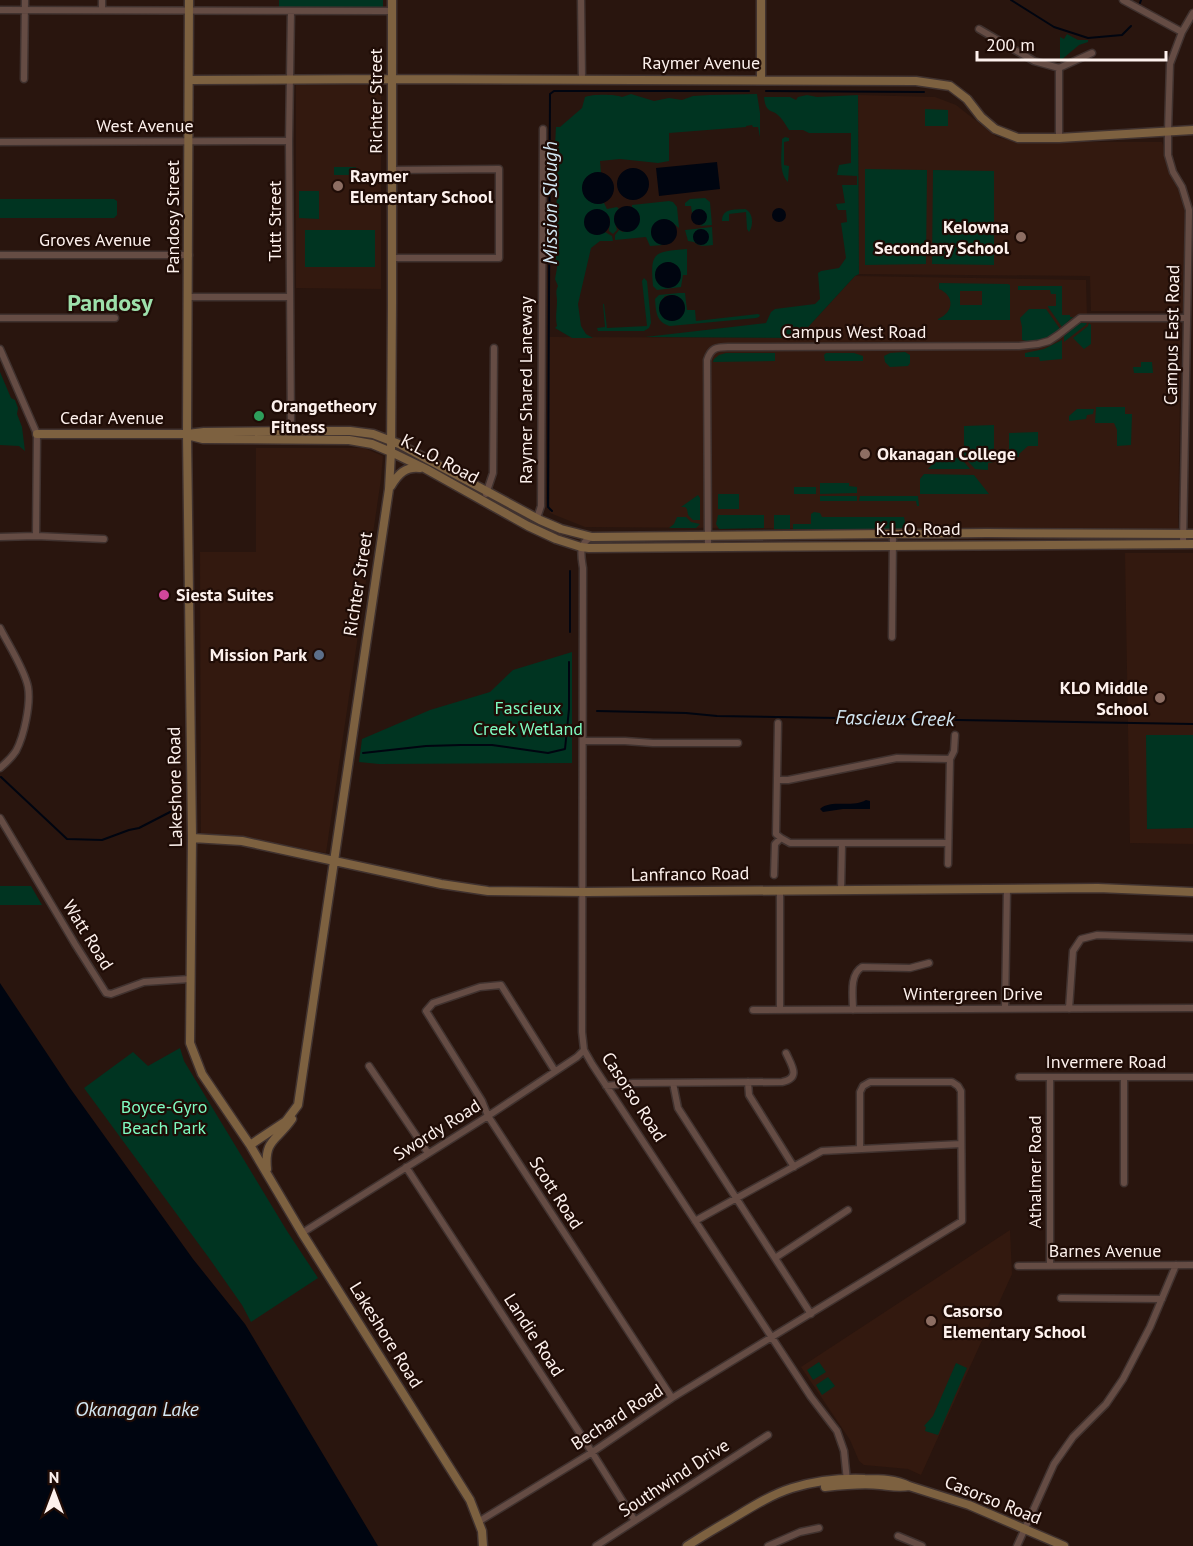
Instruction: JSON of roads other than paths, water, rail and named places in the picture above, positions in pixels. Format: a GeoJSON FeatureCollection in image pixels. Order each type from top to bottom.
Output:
{"type":"FeatureCollection","features":[{"type":"Feature","properties":{"kind":"street"},"geometry":{"type":"LineString","coordinates":[[24,79],[25,0]]}},
{"type":"Feature","properties":{"kind":"street"},"geometry":{"type":"LineString","coordinates":[[102,0],[102,10]]}},
{"type":"Feature","properties":{"kind":"street","name":"Pandosy Street"},"geometry":{"type":"LineString","coordinates":[[188,434],[189,0]]}},
{"type":"Feature","properties":{"kind":"street","name":"Richter Street"},"geometry":{"type":"LineString","coordinates":[[298,1105],[389,489],[392,440],[392,0]]}},
{"type":"Feature","properties":{"kind":"street"},"geometry":{"type":"LineString","coordinates":[[581,0],[582,79]]}},
{"type":"Feature","properties":{"kind":"street"},"geometry":{"type":"LineString","coordinates":[[761,0],[761,79]]}},
{"type":"Feature","properties":{"kind":"street"},"geometry":{"type":"LineString","coordinates":[[1123,0],[1182,32]]}},
{"type":"Feature","properties":{"kind":"street"},"geometry":{"type":"LineString","coordinates":[[0,10],[391,11]]}},
{"type":"Feature","properties":{"kind":"street","name":"Tutt Street"},"geometry":{"type":"LineString","coordinates":[[291,11],[289,141],[291,431]]}},
{"type":"Feature","properties":{"kind":"street","name":"Campus East Road"},"geometry":{"type":"LineString","coordinates":[[1183,544],[1189,210],[1168,155],[1168,131],[1170,64],[1182,32],[1193,13]]}},
{"type":"Feature","properties":{"kind":"street"},"geometry":{"type":"LineString","coordinates":[[979,29],[1034,61],[1059,68],[1092,53]]}},
{"type":"Feature","properties":{"kind":"street"},"geometry":{"type":"LineString","coordinates":[[1059,68],[1059,138]]}},
{"type":"Feature","properties":{"kind":"street","name":"Raymer Avenue"},"geometry":{"type":"LineString","coordinates":[[189,80],[916,81],[950,86],[967,99],[981,117],[995,129],[1018,138],[1059,138],[1193,130]]}},
{"type":"Feature","properties":{"kind":"street","name":"Raymer Shared Laneway"},"geometry":{"type":"LineString","coordinates":[[537,518],[541,506],[543,129]]}},
{"type":"Feature","properties":{"kind":"street","name":"West Avenue"},"geometry":{"type":"LineString","coordinates":[[0,142],[289,141]]}},
{"type":"Feature","properties":{"kind":"street"},"geometry":{"type":"LineString","coordinates":[[392,170],[499,169],[499,258],[392,258]]}},
{"type":"Feature","properties":{"kind":"street","name":"Groves Avenue"},"geometry":{"type":"LineString","coordinates":[[0,255],[189,255]]}},
{"type":"Feature","properties":{"kind":"street"},"geometry":{"type":"LineString","coordinates":[[189,297],[290,297]]}},
{"type":"Feature","properties":{"kind":"street"},"geometry":{"type":"LineString","coordinates":[[0,318],[115,318]]}},
{"type":"Feature","properties":{"kind":"street","name":"Campus West Road"},"geometry":{"type":"LineString","coordinates":[[708,548],[706,360],[715,348],[1019,346],[1048,341],[1080,318],[1187,318]]}},
{"type":"Feature","properties":{"kind":"street"},"geometry":{"type":"LineString","coordinates":[[483,500],[493,473],[494,348]]}},
{"type":"Feature","properties":{"kind":"street"},"geometry":{"type":"LineString","coordinates":[[0,349],[37,434],[36,536]]}},
{"type":"Feature","properties":{"kind":"street","name":"K.L.O. Road"},"geometry":{"type":"LineString","coordinates":[[188,434],[291,431],[350,431],[373,434],[392,440],[537,518],[561,529],[592,537],[1193,534]]}},
{"type":"Feature","properties":{"kind":"street","name":"Cedar Avenue"},"geometry":{"type":"LineString","coordinates":[[37,434],[188,434]]}},
{"type":"Feature","properties":{"kind":"street","name":"K.L.O. Road"},"geometry":{"type":"LineString","coordinates":[[188,434],[203,439],[349,440],[372,444],[426,469],[528,526],[556,539],[585,547],[1193,544]]}},
{"type":"Feature","properties":{"kind":"street","name":"Lakeshore Road"},"geometry":{"type":"LineString","coordinates":[[188,434],[192,838],[190,1043],[202,1074],[250,1145],[302,1233],[470,1500],[482,1531],[483,1546]]}},
{"type":"Feature","properties":{"kind":"street"},"geometry":{"type":"LineString","coordinates":[[389,489],[396,477],[403,471],[413,467],[426,469]]}},
{"type":"Feature","properties":{"kind":"street"},"geometry":{"type":"LineString","coordinates":[[892,637],[893,535]]}},
{"type":"Feature","properties":{"kind":"street"},"geometry":{"type":"LineString","coordinates":[[0,537],[104,539]]}},
{"type":"Feature","properties":{"kind":"street"},"geometry":{"type":"LineString","coordinates":[[585,547],[583,543],[592,537]]}},
{"type":"Feature","properties":{"kind":"street","name":"Casorso Road"},"geometry":{"type":"LineString","coordinates":[[585,547],[583,568],[582,892],[584,1050],[811,1397],[837,1431],[844,1451],[847,1481],[900,1488],[909,1486],[969,1505],[1065,1546]]}},
{"type":"Feature","properties":{"kind":"street"},"geometry":{"type":"LineString","coordinates":[[0,628],[26,679],[28,689],[26,723],[16,750],[0,768]]}},
{"type":"Feature","properties":{"kind":"street"},"geometry":{"type":"LineString","coordinates":[[778,723],[776,834],[781,838],[790,843],[948,843]]}},
{"type":"Feature","properties":{"kind":"street"},"geometry":{"type":"LineString","coordinates":[[948,864],[951,759],[954,752],[955,735]]}},
{"type":"Feature","properties":{"kind":"street"},"geometry":{"type":"LineString","coordinates":[[583,741],[738,743]]}},
{"type":"Feature","properties":{"kind":"street"},"geometry":{"type":"LineString","coordinates":[[777,780],[788,780],[897,758],[951,759]]}},
{"type":"Feature","properties":{"kind":"street","name":"Watt Road"},"geometry":{"type":"LineString","coordinates":[[0,818],[106,993],[111,994],[144,982],[190,979]]}},
{"type":"Feature","properties":{"kind":"street","name":"Lanfranco Road"},"geometry":{"type":"LineString","coordinates":[[192,838],[242,841],[441,884],[488,891],[1098,888],[1193,892]]}},
{"type":"Feature","properties":{"kind":"street"},"geometry":{"type":"LineString","coordinates":[[774,875],[775,844],[781,838]]}},
{"type":"Feature","properties":{"kind":"street"},"geometry":{"type":"LineString","coordinates":[[841,890],[842,844]]}},
{"type":"Feature","properties":{"kind":"street"},"geometry":{"type":"LineString","coordinates":[[1005,1009],[1007,889]]}},
{"type":"Feature","properties":{"kind":"street"},"geometry":{"type":"LineString","coordinates":[[780,890],[780,1010]]}},
{"type":"Feature","properties":{"kind":"street"},"geometry":{"type":"LineString","coordinates":[[1069,1008],[1072,951],[1081,939],[1097,935],[1193,938]]}},
{"type":"Feature","properties":{"kind":"street"},"geometry":{"type":"LineString","coordinates":[[853,1010],[853,978],[857,970],[862,967],[910,968],[929,963]]}},
{"type":"Feature","properties":{"kind":"street","name":"Scott Road"},"geometry":{"type":"LineString","coordinates":[[555,1071],[501,985],[480,987],[433,1003],[426,1011],[482,1101],[488,1116],[672,1398]]}},
{"type":"Feature","properties":{"kind":"street","name":"Wintergreen Drive"},"geometry":{"type":"LineString","coordinates":[[753,1010],[1193,1008]]}},
{"type":"Feature","properties":{"kind":"street","name":"Swordy Road"},"geometry":{"type":"LineString","coordinates":[[302,1233],[488,1116],[577,1057],[584,1050]]}},
{"type":"Feature","properties":{"kind":"street"},"geometry":{"type":"LineString","coordinates":[[606,1086],[633,1083],[782,1083],[794,1077],[794,1070],[786,1053]]}},
{"type":"Feature","properties":{"kind":"street"},"geometry":{"type":"LineString","coordinates":[[369,1065],[428,1154]]}},
{"type":"Feature","properties":{"kind":"street","name":"Invermere Road"},"geometry":{"type":"LineString","coordinates":[[1019,1077],[1193,1077]]}},
{"type":"Feature","properties":{"kind":"street","name":"Athalmer Road"},"geometry":{"type":"LineString","coordinates":[[1050,1077],[1050,1266]]}},
{"type":"Feature","properties":{"kind":"street"},"geometry":{"type":"LineString","coordinates":[[1124,1077],[1124,1183]]}},
{"type":"Feature","properties":{"kind":"street"},"geometry":{"type":"LineString","coordinates":[[695,1221],[822,1151],[960,1144],[961,1091],[958,1086],[952,1082],[870,1082],[863,1086],[860,1092],[860,1149]]}},
{"type":"Feature","properties":{"kind":"street"},"geometry":{"type":"LineString","coordinates":[[673,1083],[678,1108],[811,1314]]}},
{"type":"Feature","properties":{"kind":"street"},"geometry":{"type":"LineString","coordinates":[[748,1083],[749,1095],[794,1167]]}},
{"type":"Feature","properties":{"kind":"street"},"geometry":{"type":"LineString","coordinates":[[250,1145],[286,1120],[298,1105]]}},
{"type":"Feature","properties":{"kind":"street"},"geometry":{"type":"LineString","coordinates":[[267,1174],[267,1150],[294,1117],[298,1105]]}},
{"type":"Feature","properties":{"kind":"street","name":"Bechard Road"},"geometry":{"type":"LineString","coordinates":[[478,1522],[591,1453],[672,1398],[962,1221],[960,1144]]}},
{"type":"Feature","properties":{"kind":"street","name":"Landie Road"},"geometry":{"type":"LineString","coordinates":[[406,1167],[634,1521]]}},
{"type":"Feature","properties":{"kind":"street"},"geometry":{"type":"LineString","coordinates":[[775,1258],[848,1210]]}},
{"type":"Feature","properties":{"kind":"street"},"geometry":{"type":"LineString","coordinates":[[1017,1546],[1054,1464],[1073,1437],[1106,1404],[1124,1379],[1150,1327],[1176,1265]]}},
{"type":"Feature","properties":{"kind":"street","name":"Barnes Avenue"},"geometry":{"type":"LineString","coordinates":[[1018,1266],[1193,1265]]}},
{"type":"Feature","properties":{"kind":"street"},"geometry":{"type":"LineString","coordinates":[[1061,1298],[1162,1299]]}},
{"type":"Feature","properties":{"kind":"street","name":"Southwind Drive"},"geometry":{"type":"LineString","coordinates":[[596,1546],[768,1435]]}},
{"type":"Feature","properties":{"kind":"street"},"geometry":{"type":"LineString","coordinates":[[689,1545],[777,1494],[847,1481]]}},
{"type":"Feature","properties":{"kind":"street"},"geometry":{"type":"LineString","coordinates":[[768,1546],[800,1532],[819,1528]]}},
{"type":"Feature","properties":{"kind":"street"},"geometry":{"type":"LineString","coordinates":[[897,1536],[922,1546]]}},
{"type":"Feature","properties":{"kind":"water"},"geometry":{"type":"Polygon","coordinates":[[[717,162],[720,189],[659,196],[656,168],[717,162]]]}},
{"type":"Feature","properties":{"kind":"water"},"geometry":{"type":"Polygon","coordinates":[[[633,168],[644,173],[649,184],[644,195],[633,200],[622,195],[617,184],[622,173],[633,168]]]}},
{"type":"Feature","properties":{"kind":"water"},"geometry":{"type":"Polygon","coordinates":[[[598,172],[609,177],[614,188],[609,199],[598,204],[587,199],[582,188],[587,177],[598,172]]]}},
{"type":"Feature","properties":{"kind":"water"},"geometry":{"type":"Polygon","coordinates":[[[627,206],[636,210],[640,219],[636,228],[627,232],[618,228],[614,219],[618,210],[627,206]]]}},
{"type":"Feature","properties":{"kind":"water"},"geometry":{"type":"Polygon","coordinates":[[[776,208],[782,208],[786,215],[782,222],[776,222],[772,218],[772,212],[776,208]]]}},
{"type":"Feature","properties":{"kind":"water"},"geometry":{"type":"Polygon","coordinates":[[[597,209],[606,213],[610,222],[606,231],[597,235],[588,231],[584,222],[588,213],[597,209]]]}},
{"type":"Feature","properties":{"kind":"water"},"geometry":{"type":"Polygon","coordinates":[[[699,209],[707,217],[699,225],[691,217],[699,209]]]}},
{"type":"Feature","properties":{"kind":"water"},"geometry":{"type":"Polygon","coordinates":[[[664,219],[673,223],[677,232],[673,241],[664,245],[655,241],[651,232],[655,223],[664,219]]]}},
{"type":"Feature","properties":{"kind":"water"},"geometry":{"type":"Polygon","coordinates":[[[701,229],[709,237],[701,245],[693,237],[701,229]]]}},
{"type":"Feature","properties":{"kind":"water"},"geometry":{"type":"Polygon","coordinates":[[[668,262],[677,266],[681,275],[677,284],[668,288],[659,284],[655,275],[659,266],[668,262]]]}},
{"type":"Feature","properties":{"kind":"water"},"geometry":{"type":"Polygon","coordinates":[[[672,295],[681,299],[685,308],[681,317],[672,321],[663,317],[659,308],[663,299],[672,295]]]}},
{"type":"Feature","properties":{"kind":"water"},"geometry":{"type":"Polygon","coordinates":[[[870,801],[870,809],[823,812],[820,809],[830,804],[870,801]]]}},
{"type":"Feature","properties":{"kind":"water","name":"Okanagan Lake"},"geometry":{"type":"Polygon","coordinates":[[[0,983],[70,1088],[193,1259],[245,1324],[378,1546],[0,1546],[0,983]]]}},
{"type":"Feature","properties":{"kind":"waterway","name":"Mission Slough"},"geometry":{"type":"LineString","coordinates":[[1011,0],[1054,27],[1088,38],[1122,35],[1131,26]]}},
{"type":"Feature","properties":{"kind":"waterway","name":"Mission Slough"},"geometry":{"type":"LineString","coordinates":[[552,511],[548,507],[550,94],[554,91],[749,91]]}},
{"type":"Feature","properties":{"kind":"waterway","name":"Mission Slough"},"geometry":{"type":"LineString","coordinates":[[766,91],[924,92]]}},
{"type":"Feature","properties":{"kind":"waterway","name":"Mission Slough"},"geometry":{"type":"LineString","coordinates":[[570,571],[570,632]]}},
{"type":"Feature","properties":{"kind":"waterway","name":"Fascieux Creek"},"geometry":{"type":"LineString","coordinates":[[363,753],[426,746],[461,745],[492,745],[548,753],[565,749],[569,709],[569,662]]}},
{"type":"Feature","properties":{"kind":"waterway","name":"Fascieux Creek"},"geometry":{"type":"LineString","coordinates":[[597,711],[717,716],[1193,724]]}},
{"type":"Feature","properties":{"kind":"waterway","name":"Fascieux Creek"},"geometry":{"type":"LineString","coordinates":[[1,777],[67,839],[102,840],[139,828],[172,811]]}},
{"type":"Feature","properties":{"kind":"place","name":"Raymer Elementary School"},"geometry":{"type":"Point","coordinates":[338,186]}},
{"type":"Feature","properties":{"kind":"place","name":"Kelowna Secondary School"},"geometry":{"type":"Point","coordinates":[1021,237]}},
{"type":"Feature","properties":{"kind":"place","name":"Orangetheory Fitness"},"geometry":{"type":"Point","coordinates":[259,416]}},
{"type":"Feature","properties":{"kind":"place","name":"Okanagan College"},"geometry":{"type":"Point","coordinates":[865,454]}},
{"type":"Feature","properties":{"kind":"place","name":"Siesta Suites"},"geometry":{"type":"Point","coordinates":[164,595]}},
{"type":"Feature","properties":{"kind":"place","name":"Mission Park"},"geometry":{"type":"Point","coordinates":[319,655]}},
{"type":"Feature","properties":{"kind":"place","name":"KLO Middle School"},"geometry":{"type":"Point","coordinates":[1160,698]}},
{"type":"Feature","properties":{"kind":"place","name":"Casorso Elementary School"},"geometry":{"type":"Point","coordinates":[931,1321]}},
{"type":"Feature","properties":{"kind":"district","name":"Pandosy"},"geometry":{"type":"Point","coordinates":[110,303]}},
{"type":"Feature","properties":{"kind":"park label","name":"Fascieux Creek Wetland"},"geometry":{"type":"Point","coordinates":[528,718]}},
{"type":"Feature","properties":{"kind":"park label","name":"Boyce-Gyro Beach Park"},"geometry":{"type":"Point","coordinates":[164,1117]}}]}
